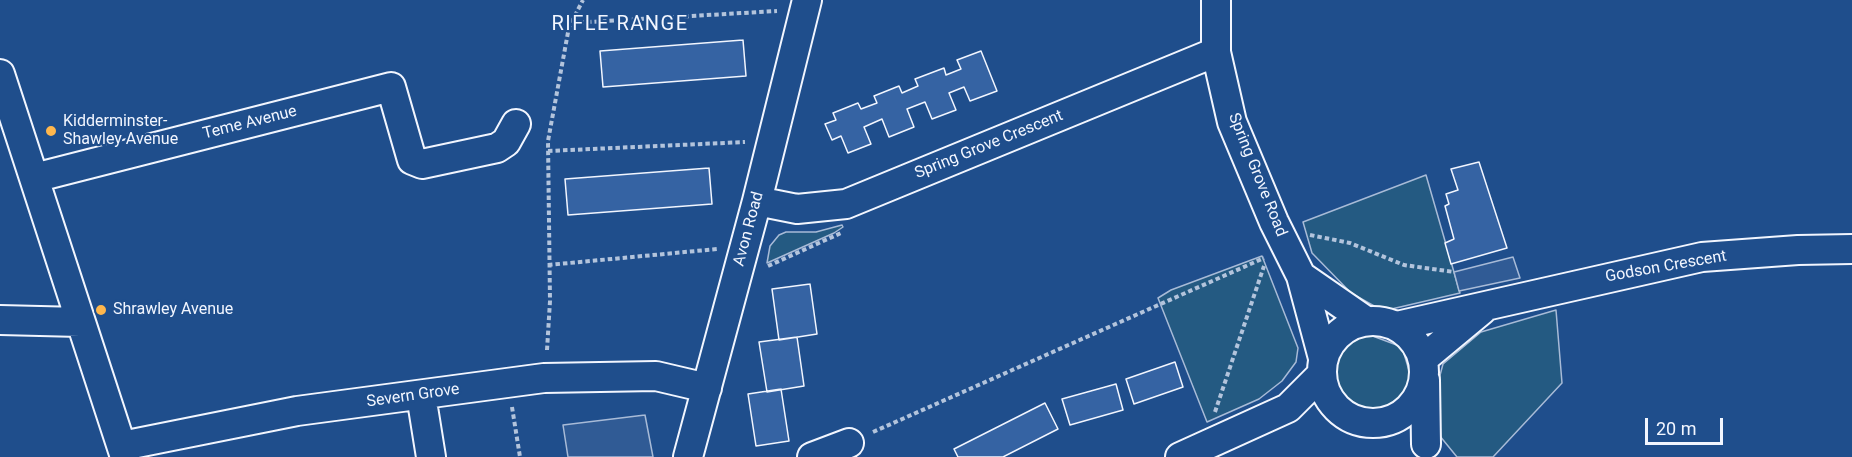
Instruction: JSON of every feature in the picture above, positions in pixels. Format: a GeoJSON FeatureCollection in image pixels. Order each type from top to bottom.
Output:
{"type":"FeatureCollection","features":[{"type":"Feature","properties":{"kind":"street","name":"Spring Grove Road"},"geometry":{"type":"LineString","coordinates":[[1216,0],[1216,52],[1232,122],[1285,246],[1301,276],[1322,366]]}},
{"type":"Feature","properties":{"kind":"street","name":"Avon Road"},"geometry":{"type":"LineString","coordinates":[[688,457],[757,201],[805,4]]}},
{"type":"Feature","properties":{"kind":"street","name":"Spring Grove Crescent"},"geometry":{"type":"LineString","coordinates":[[757,201],[797,209],[846,204],[1216,52]]}},
{"type":"Feature","properties":{"kind":"street"},"geometry":{"type":"LineString","coordinates":[[0,74],[124,452]]}},
{"type":"Feature","properties":{"kind":"street","name":"Teme Avenue"},"geometry":{"type":"LineString","coordinates":[[34,178],[392,87],[412,160],[422,164],[497,148],[506,142],[516,124]]}},
{"type":"Feature","properties":{"kind":"street","name":"Godson Crescent"},"geometry":{"type":"LineString","coordinates":[[1397,326],[1484,308],[1585,281],[1702,257],[1798,250],[1852,249]]}},
{"type":"Feature","properties":{"kind":"street","name":"Spring Grove Road"},"geometry":{"type":"LineString","coordinates":[[1301,276],[1366,321]]}},
{"type":"Feature","properties":{"kind":"street","name":"Godson Crescent"},"geometry":{"type":"LineString","coordinates":[[1424,367],[1484,308]]}},
{"type":"Feature","properties":{"kind":"street"},"geometry":{"type":"LineString","coordinates":[[0,320],[80,322]]}},
{"type":"Feature","properties":{"kind":"street"},"geometry":{"type":"LineString","coordinates":[[1288,408],[1322,366],[1329,344],[1339,333],[1352,324],[1382,321],[1397,326],[1418,346],[1424,367],[1432,450]]}},
{"type":"Feature","properties":{"kind":"street"},"geometry":{"type":"LineString","coordinates":[[1322,366],[1329,399],[1347,417],[1360,422],[1388,421],[1402,414],[1413,404],[1421,390],[1424,367]]}},
{"type":"Feature","properties":{"kind":"street","name":"Severn Grove"},"geometry":{"type":"LineString","coordinates":[[124,452],[297,411],[544,378],[656,376],[707,388]]}},
{"type":"Feature","properties":{"kind":"street"},"geometry":{"type":"LineString","coordinates":[[422,395],[432,457]]}},
{"type":"Feature","properties":{"kind":"street"},"geometry":{"type":"LineString","coordinates":[[1180,457],[1288,408],[1336,408]]}},
{"type":"Feature","properties":{"kind":"street"},"geometry":{"type":"LineString","coordinates":[[1388,421],[1432,450]]}},
{"type":"Feature","properties":{"kind":"street"},"geometry":{"type":"LineString","coordinates":[[812,457],[849,442]]}},
{"type":"Feature","properties":{"kind":"path"},"geometry":{"type":"LineString","coordinates":[[544,378],[550,301],[548,150],[552,106],[571,23],[583,0]]}},
{"type":"Feature","properties":{"kind":"path"},"geometry":{"type":"LineString","coordinates":[[571,23],[805,4]]}},
{"type":"Feature","properties":{"kind":"path"},"geometry":{"type":"LineString","coordinates":[[548,150],[772,141]]}},
{"type":"Feature","properties":{"kind":"path"},"geometry":{"type":"LineString","coordinates":[[736,277],[780,261],[854,225],[857,200]]}},
{"type":"Feature","properties":{"kind":"path"},"geometry":{"type":"LineString","coordinates":[[849,442],[1261,260],[1305,234],[1350,243],[1404,265],[1454,272]]}},
{"type":"Feature","properties":{"kind":"path"},"geometry":{"type":"LineString","coordinates":[[548,265],[745,246]]}},
{"type":"Feature","properties":{"kind":"path"},"geometry":{"type":"LineString","coordinates":[[1213,442],[1211,424],[1264,267],[1261,260]]}},
{"type":"Feature","properties":{"kind":"path"},"geometry":{"type":"LineString","coordinates":[[507,383],[520,457]]}},
{"type":"Feature","properties":{"kind":"shaded area"},"geometry":{"type":"Polygon","coordinates":[[[1426,175],[1460,293],[1383,311],[1351,293],[1312,253],[1303,222],[1426,175]]]}},
{"type":"Feature","properties":{"kind":"shaded area"},"geometry":{"type":"Polygon","coordinates":[[[842,225],[843,227],[834,233],[767,263],[770,246],[779,235],[786,232],[816,232],[842,225]]]}},
{"type":"Feature","properties":{"kind":"shaded area"},"geometry":{"type":"Polygon","coordinates":[[[1262,256],[1298,348],[1296,362],[1282,381],[1259,399],[1207,422],[1158,298],[1171,290],[1262,256]]]}},
{"type":"Feature","properties":{"kind":"shaded area"},"geometry":{"type":"Polygon","coordinates":[[[1513,257],[1520,278],[1459,291],[1454,272],[1513,257]]]}},
{"type":"Feature","properties":{"kind":"shaded area"},"geometry":{"type":"Polygon","coordinates":[[[1556,310],[1562,383],[1493,457],[1457,457],[1435,430],[1435,394],[1443,364],[1481,332],[1556,310]]]}},
{"type":"Feature","properties":{"kind":"shaded area"},"geometry":{"type":"Polygon","coordinates":[[[1362,332],[1402,347],[1411,377],[1405,399],[1396,412],[1372,410],[1348,403],[1330,384],[1333,353],[1339,339],[1362,332]]]}},
{"type":"Feature","properties":{"kind":"shaded area"},"geometry":{"type":"Polygon","coordinates":[[[645,415],[653,457],[568,457],[563,425],[645,415]]]}},
{"type":"Feature","properties":{"kind":"building"},"geometry":{"type":"Polygon","coordinates":[[[743,40],[746,76],[603,87],[600,51],[743,40]]]}},
{"type":"Feature","properties":{"kind":"building"},"geometry":{"type":"Polygon","coordinates":[[[981,51],[997,91],[970,101],[964,87],[949,93],[956,110],[932,119],[925,102],[907,109],[914,127],[889,137],[882,119],[864,127],[871,144],[848,153],[841,136],[832,140],[825,124],[836,120],[833,113],[858,103],[861,109],[877,103],[874,96],[899,86],[902,93],[918,86],[915,79],[944,68],[946,75],[961,69],[957,60],[981,51]]]}},
{"type":"Feature","properties":{"kind":"building"},"geometry":{"type":"Polygon","coordinates":[[[1479,162],[1507,248],[1451,264],[1445,243],[1454,239],[1445,206],[1449,204],[1446,194],[1458,190],[1451,169],[1479,162]]]}},
{"type":"Feature","properties":{"kind":"building"},"geometry":{"type":"Polygon","coordinates":[[[709,168],[712,204],[568,215],[565,179],[709,168]]]}},
{"type":"Feature","properties":{"kind":"building"},"geometry":{"type":"Polygon","coordinates":[[[810,284],[817,334],[779,340],[772,289],[810,284]]]}},
{"type":"Feature","properties":{"kind":"building"},"geometry":{"type":"Polygon","coordinates":[[[797,337],[804,386],[767,392],[759,342],[797,337]]]}},
{"type":"Feature","properties":{"kind":"building"},"geometry":{"type":"Polygon","coordinates":[[[1175,362],[1183,387],[1134,404],[1126,379],[1175,362]]]}},
{"type":"Feature","properties":{"kind":"building"},"geometry":{"type":"Polygon","coordinates":[[[1116,384],[1123,410],[1070,425],[1062,399],[1116,384]]]}},
{"type":"Feature","properties":{"kind":"building"},"geometry":{"type":"Polygon","coordinates":[[[781,389],[789,441],[756,446],[748,394],[781,389]]]}},
{"type":"Feature","properties":{"kind":"building"},"geometry":{"type":"Polygon","coordinates":[[[1045,403],[1058,429],[1003,457],[958,457],[954,449],[1045,403]]]}},
{"type":"Feature","properties":{"kind":"place","name":"Kidderminster- Shawley Avenue"},"geometry":{"type":"Point","coordinates":[51,131]}},
{"type":"Feature","properties":{"kind":"place","name":"Shrawley Avenue"},"geometry":{"type":"Point","coordinates":[101,310]}},
{"type":"Feature","properties":{"kind":"district","name":"RIFLE RANGE"},"geometry":{"type":"Point","coordinates":[620,25]}}]}
